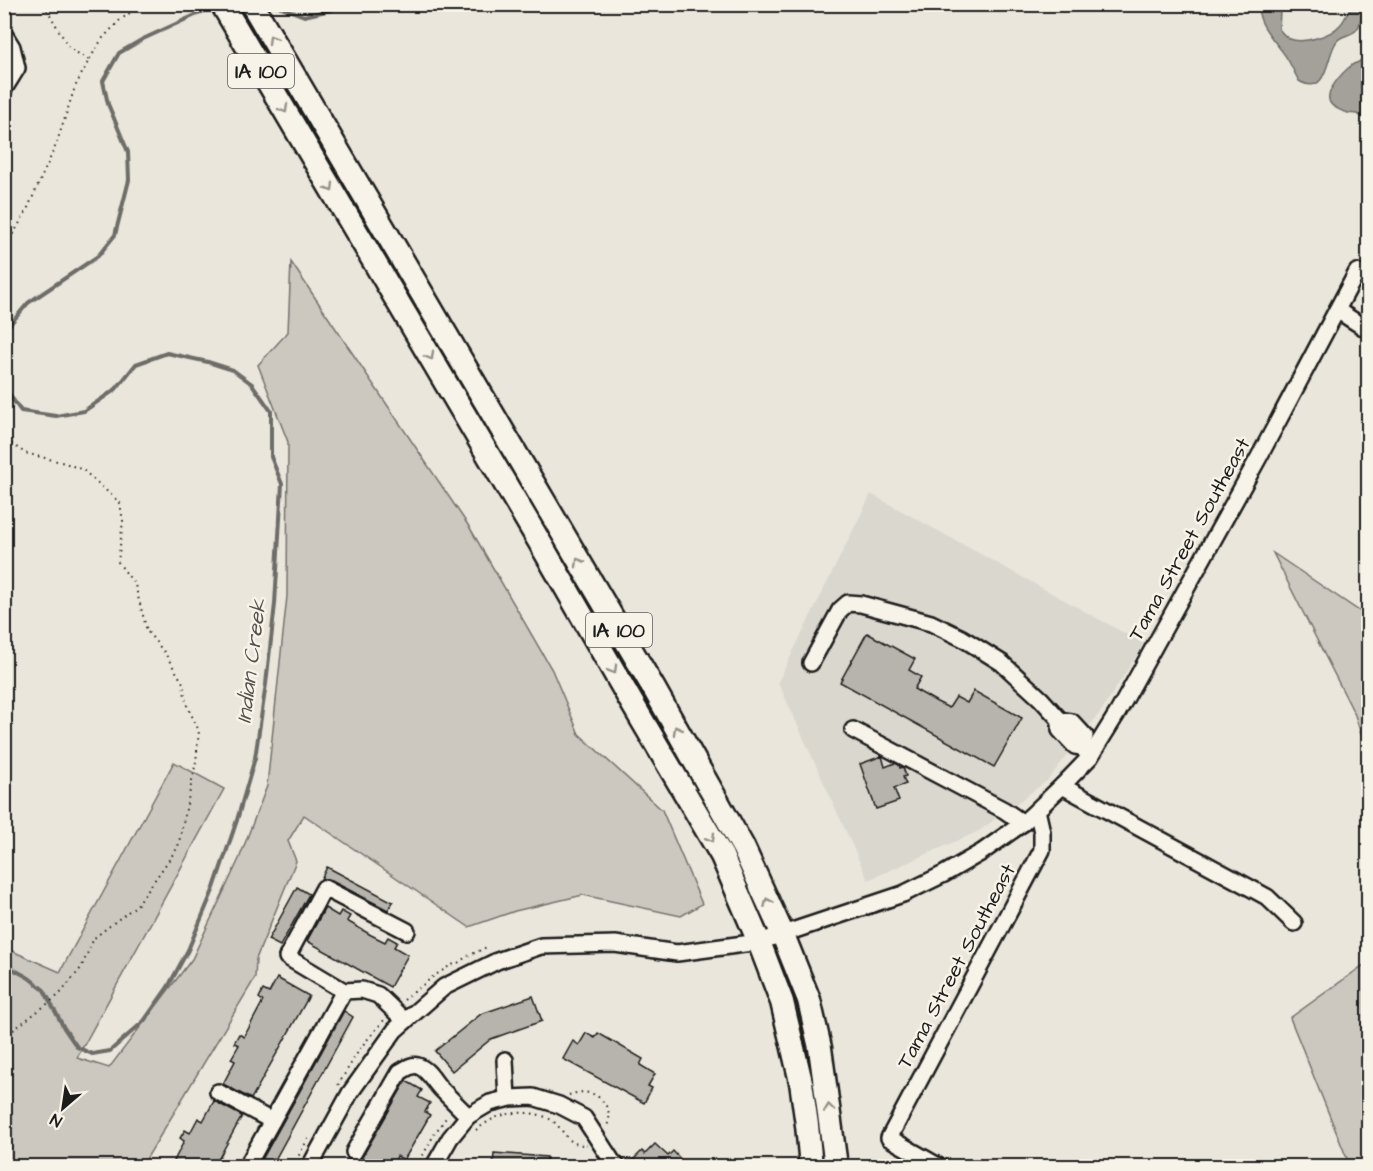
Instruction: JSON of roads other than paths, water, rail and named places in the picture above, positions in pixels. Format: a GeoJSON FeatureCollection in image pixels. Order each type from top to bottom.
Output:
{"type":"FeatureCollection","features":[{"type":"Feature","properties":{"kind":"highway","name":"IA 100"},"geometry":{"type":"LineString","coordinates":[[222,4],[402,307],[722,856],[782,1002],[801,1082],[811,1167]]}},
{"type":"Feature","properties":{"kind":"highway","name":"IA 100"},"geometry":{"type":"LineString","coordinates":[[252,4],[653,687],[743,847],[783,935],[809,1000],[820,1048],[836,1167]]}},
{"type":"Feature","properties":{"kind":"street"},"geometry":{"type":"LineString","coordinates":[[4,34],[12,47],[17,68],[4,89]]}},
{"type":"Feature","properties":{"kind":"street","name":"Tama Street Southeast"},"geometry":{"type":"LineString","coordinates":[[310,1167],[350,1093],[395,1030],[444,987],[497,962],[541,946],[615,944],[677,953],[759,942],[903,894],[982,852],[1023,823],[1062,786],[1123,704],[1357,272]]}},
{"type":"Feature","properties":{"kind":"street"},"geometry":{"type":"LineString","coordinates":[[1337,310],[1368,330]]}},
{"type":"Feature","properties":{"kind":"street"},"geometry":{"type":"LineString","coordinates":[[811,663],[840,610],[848,603],[861,604],[931,623],[962,638],[1002,663],[1060,720],[1072,722],[1085,736],[1086,752]]}},
{"type":"Feature","properties":{"kind":"street"},"geometry":{"type":"LineString","coordinates":[[853,730],[1004,810],[1023,823]]}},
{"type":"Feature","properties":{"kind":"street"},"geometry":{"type":"LineString","coordinates":[[1062,786],[1267,897],[1294,923]]}},
{"type":"Feature","properties":{"kind":"street","name":"Tama Street Southeast"},"geometry":{"type":"LineString","coordinates":[[938,1167],[889,1138],[1042,850],[1042,832],[1037,810]]}},
{"type":"Feature","properties":{"kind":"street"},"geometry":{"type":"LineString","coordinates":[[405,1021],[378,995],[362,990],[344,991],[287,957],[324,888],[408,931]]}},
{"type":"Feature","properties":{"kind":"street"},"geometry":{"type":"LineString","coordinates":[[246,1167],[344,991]]}},
{"type":"Feature","properties":{"kind":"street"},"geometry":{"type":"LineString","coordinates":[[505,1060],[507,1099]]}},
{"type":"Feature","properties":{"kind":"street"},"geometry":{"type":"LineString","coordinates":[[354,1152],[400,1072],[413,1065],[426,1071],[463,1111]]}},
{"type":"Feature","properties":{"kind":"street"},"geometry":{"type":"LineString","coordinates":[[218,1092],[272,1121]]}},
{"type":"Feature","properties":{"kind":"street"},"geometry":{"type":"LineString","coordinates":[[435,1167],[463,1111],[507,1099],[533,1097],[559,1105],[584,1118],[617,1167]]}},
{"type":"Feature","properties":{"kind":"waterway","name":"Indian Creek"},"geometry":{"type":"LineString","coordinates":[[273,4],[304,16],[331,10],[338,4]]}},
{"type":"Feature","properties":{"kind":"waterway","name":"Indian Creek"},"geometry":{"type":"LineString","coordinates":[[4,339],[7,328],[28,303],[98,256],[115,235],[129,180],[128,152],[108,104],[103,81],[119,53],[143,39],[204,11],[216,10]]}},
{"type":"Feature","properties":{"kind":"waterway","name":"Indian Creek"},"geometry":{"type":"LineString","coordinates":[[4,387],[21,411],[56,416],[84,411],[116,389],[136,364],[167,353],[233,370],[252,384],[271,411],[271,457],[282,484],[275,604],[255,758],[214,888],[188,950],[168,987],[144,1021],[110,1051],[92,1054],[77,1047],[44,990],[29,978],[4,964]]}}]}
